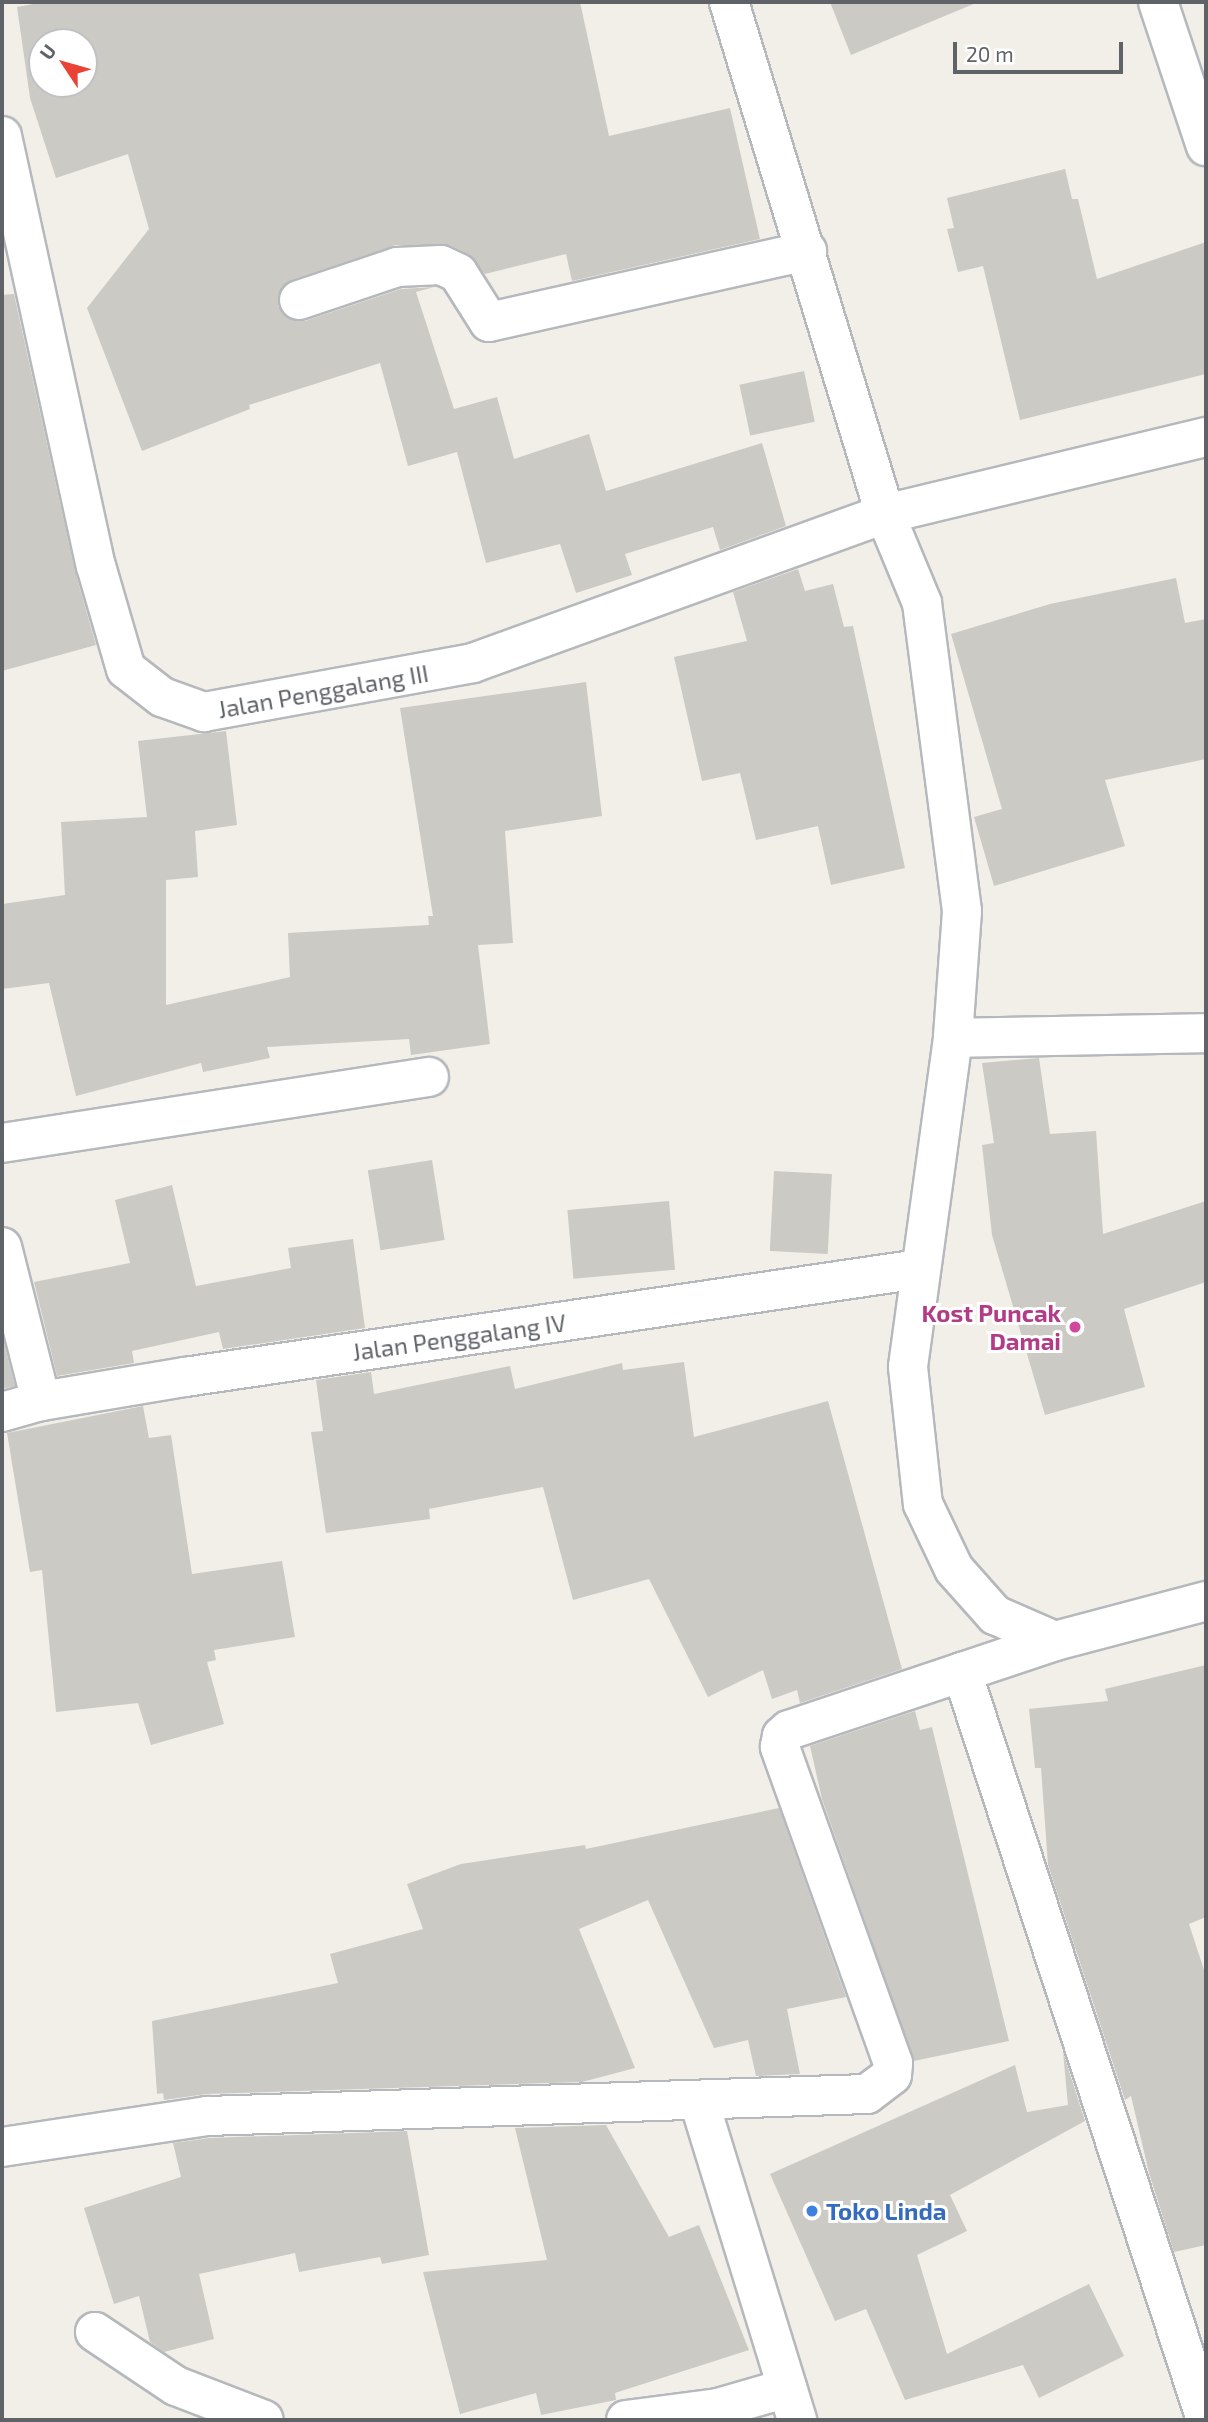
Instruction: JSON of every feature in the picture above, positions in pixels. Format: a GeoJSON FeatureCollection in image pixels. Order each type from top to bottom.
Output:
{"type":"FeatureCollection","features":[{"type":"Feature","properties":{"kind":"street"},"geometry":{"type":"LineString","coordinates":[[729,2],[885,514],[922,603],[962,911],[953,1038],[919,1269],[908,1367],[923,1504],[954,1569],[995,1615],[1055,1641]]}},
{"type":"Feature","properties":{"kind":"street"},"geometry":{"type":"LineString","coordinates":[[1158,2],[1206,146]]}},
{"type":"Feature","properties":{"kind":"street","name":"Jalan Penggalang III"},"geometry":{"type":"LineString","coordinates":[[2,136],[96,566],[126,669],[162,697],[204,712],[473,663],[885,514],[1206,437]]}},
{"type":"Feature","properties":{"kind":"street"},"geometry":{"type":"LineString","coordinates":[[299,300],[397,267],[441,265],[458,273],[489,322],[807,251]]}},
{"type":"Feature","properties":{"kind":"street"},"geometry":{"type":"LineString","coordinates":[[953,1038],[1206,1033]]}},
{"type":"Feature","properties":{"kind":"street"},"geometry":{"type":"LineString","coordinates":[[2,1143],[429,1077]]}},
{"type":"Feature","properties":{"kind":"street"},"geometry":{"type":"LineString","coordinates":[[2,1247],[41,1401]]}},
{"type":"Feature","properties":{"kind":"street","name":"Jalan Penggalang IV"},"geometry":{"type":"LineString","coordinates":[[2,1412],[41,1401],[919,1269]]}},
{"type":"Feature","properties":{"kind":"street"},"geometry":{"type":"LineString","coordinates":[[2,2147],[207,2116],[867,2094],[892,2075],[893,2063],[780,1747],[782,1736],[789,1730],[1055,1641],[1205,1607]]}},
{"type":"Feature","properties":{"kind":"street"},"geometry":{"type":"LineString","coordinates":[[962,1672],[1013,1840],[1126,2166],[1206,2420]]}},
{"type":"Feature","properties":{"kind":"street"},"geometry":{"type":"LineString","coordinates":[[626,2420],[718,2408],[792,2404],[699,2101]]}},
{"type":"Feature","properties":{"kind":"street"},"geometry":{"type":"LineString","coordinates":[[95,2332],[176,2386],[264,2420]]}},
{"type":"Feature","properties":{"kind":"building"},"geometry":{"type":"Polygon","coordinates":[[[44,2],[580,2],[609,136],[730,108],[760,239],[572,281],[566,254],[485,274],[468,254],[450,245],[396,245],[291,280],[278,295],[278,306],[285,317],[305,321],[401,289],[434,287],[416,292],[454,409],[497,397],[514,459],[589,434],[606,491],[762,443],[786,526],[720,550],[713,527],[625,554],[632,575],[576,593],[560,544],[486,563],[457,452],[408,466],[380,363],[249,405],[250,409],[142,451],[87,308],[149,229],[128,154],[56,178],[30,98],[98,98],[98,28],[28,28],[28,84],[17,7],[44,2]]]}},
{"type":"Feature","properties":{"kind":"building"},"geometry":{"type":"Polygon","coordinates":[[[830,2],[976,2],[976,3],[851,55],[830,2]]]}},
{"type":"Feature","properties":{"kind":"building"},"geometry":{"type":"Polygon","coordinates":[[[1065,169],[1072,199],[1078,199],[1097,279],[1206,242],[1206,374],[1020,420],[983,266],[958,272],[947,229],[954,228],[947,198],[1065,169]]]}},
{"type":"Feature","properties":{"kind":"building"},"geometry":{"type":"Polygon","coordinates":[[[14,294],[75,571],[96,645],[2,671],[2,295],[14,294]]]}},
{"type":"Feature","properties":{"kind":"building"},"geometry":{"type":"Polygon","coordinates":[[[804,371],[815,422],[750,436],[739,385],[804,371]]]}},
{"type":"Feature","properties":{"kind":"building"},"geometry":{"type":"Polygon","coordinates":[[[798,569],[805,591],[833,584],[844,627],[853,626],[905,868],[831,885],[818,826],[756,840],[740,773],[702,781],[674,657],[747,641],[733,592],[798,569]]]}},
{"type":"Feature","properties":{"kind":"building"},"geometry":{"type":"Polygon","coordinates":[[[1176,578],[1185,623],[1206,619],[1206,759],[1105,780],[1125,846],[994,886],[974,817],[1002,809],[951,634],[1050,604],[1176,578]]]}},
{"type":"Feature","properties":{"kind":"building"},"geometry":{"type":"Polygon","coordinates":[[[586,682],[602,816],[505,831],[513,943],[478,945],[490,1044],[411,1055],[409,1039],[267,1047],[270,1058],[203,1072],[201,1063],[76,1096],[49,983],[2,989],[2,904],[65,895],[61,822],[147,817],[138,741],[226,731],[237,825],[195,831],[198,877],[166,880],[166,1005],[290,977],[288,933],[429,925],[428,916],[433,916],[400,708],[586,682]]]}},
{"type":"Feature","properties":{"kind":"building"},"geometry":{"type":"Polygon","coordinates":[[[1039,1058],[1050,1134],[1096,1131],[1103,1234],[1206,1201],[1206,1282],[1124,1309],[1145,1387],[1045,1415],[992,1235],[982,1145],[994,1143],[982,1063],[1039,1058]]]}},
{"type":"Feature","properties":{"kind":"building"},"geometry":{"type":"Polygon","coordinates":[[[432,1160],[445,1240],[380,1250],[368,1170],[432,1160]]]}},
{"type":"Feature","properties":{"kind":"building"},"geometry":{"type":"Polygon","coordinates":[[[774,1171],[832,1174],[828,1254],[770,1251],[774,1171]]]}},
{"type":"Feature","properties":{"kind":"building"},"geometry":{"type":"Polygon","coordinates":[[[172,1185],[196,1286],[291,1268],[288,1248],[353,1239],[365,1328],[223,1349],[219,1332],[132,1351],[134,1363],[57,1376],[34,1282],[130,1263],[115,1200],[172,1185]]]}},
{"type":"Feature","properties":{"kind":"building"},"geometry":{"type":"Polygon","coordinates":[[[669,1201],[675,1270],[573,1279],[567,1210],[669,1201]]]}},
{"type":"Feature","properties":{"kind":"building"},"geometry":{"type":"Polygon","coordinates":[[[2,1335],[15,1386],[2,1389],[2,1335]]]}},
{"type":"Feature","properties":{"kind":"building"},"geometry":{"type":"Polygon","coordinates":[[[684,1362],[694,1437],[828,1401],[902,1669],[800,1703],[797,1690],[772,1699],[763,1670],[708,1697],[649,1579],[573,1600],[543,1487],[429,1509],[430,1519],[326,1533],[311,1432],[323,1431],[316,1380],[371,1372],[374,1394],[510,1366],[515,1389],[622,1363],[623,1370],[684,1362]]]}},
{"type":"Feature","properties":{"kind":"building"},"geometry":{"type":"Polygon","coordinates":[[[143,1406],[149,1438],[171,1435],[192,1574],[282,1561],[295,1637],[214,1650],[216,1660],[207,1662],[224,1724],[151,1745],[138,1703],[56,1712],[42,1570],[30,1572],[7,1433],[143,1406]]]}},
{"type":"Feature","properties":{"kind":"building"},"geometry":{"type":"Polygon","coordinates":[[[1206,1665],[1206,1917],[1189,1924],[1206,1976],[1206,2245],[1174,2252],[1149,2173],[1131,2096],[1125,2100],[1048,1865],[1041,1768],[1035,1768],[1029,1709],[1108,1701],[1105,1689],[1206,1665]]]}},
{"type":"Feature","properties":{"kind":"building"},"geometry":{"type":"Polygon","coordinates":[[[915,1711],[920,1730],[932,1727],[1009,2041],[914,2061],[822,1799],[810,1746],[915,1711]]]}},
{"type":"Feature","properties":{"kind":"building"},"geometry":{"type":"Polygon","coordinates":[[[779,1808],[846,1997],[787,2009],[800,2074],[756,2076],[748,2040],[714,2048],[648,1900],[579,1929],[635,2068],[582,2082],[206,2094],[164,2100],[163,2093],[157,2094],[152,2021],[338,1983],[330,1954],[423,1929],[407,1884],[461,1864],[585,1845],[586,1849],[779,1808]]]}},
{"type":"Feature","properties":{"kind":"building"},"geometry":{"type":"Polygon","coordinates":[[[1063,2052],[1085,2121],[950,2195],[967,2231],[917,2255],[947,2354],[1089,2284],[1124,2356],[1039,2398],[1023,2365],[905,2400],[866,2309],[835,2321],[770,2174],[1015,2065],[1027,2112],[1068,2105],[1063,2052]]]}},
{"type":"Feature","properties":{"kind":"building"},"geometry":{"type":"Polygon","coordinates":[[[606,2125],[669,2237],[699,2225],[749,2350],[615,2393],[616,2400],[541,2415],[536,2393],[460,2414],[423,2272],[547,2260],[515,2128],[606,2125]]]}},
{"type":"Feature","properties":{"kind":"building"},"geometry":{"type":"Polygon","coordinates":[[[407,2131],[429,2255],[382,2264],[380,2257],[299,2272],[295,2253],[199,2274],[214,2339],[164,2352],[150,2342],[139,2296],[114,2304],[84,2208],[181,2177],[173,2143],[209,2138],[407,2131]]]}},
{"type":"Feature","properties":{"kind":"place","name":"Kost Puncak Damai"},"geometry":{"type":"Point","coordinates":[1075,1327]}},
{"type":"Feature","properties":{"kind":"place","name":"Toko Linda"},"geometry":{"type":"Point","coordinates":[812,2211]}}]}
